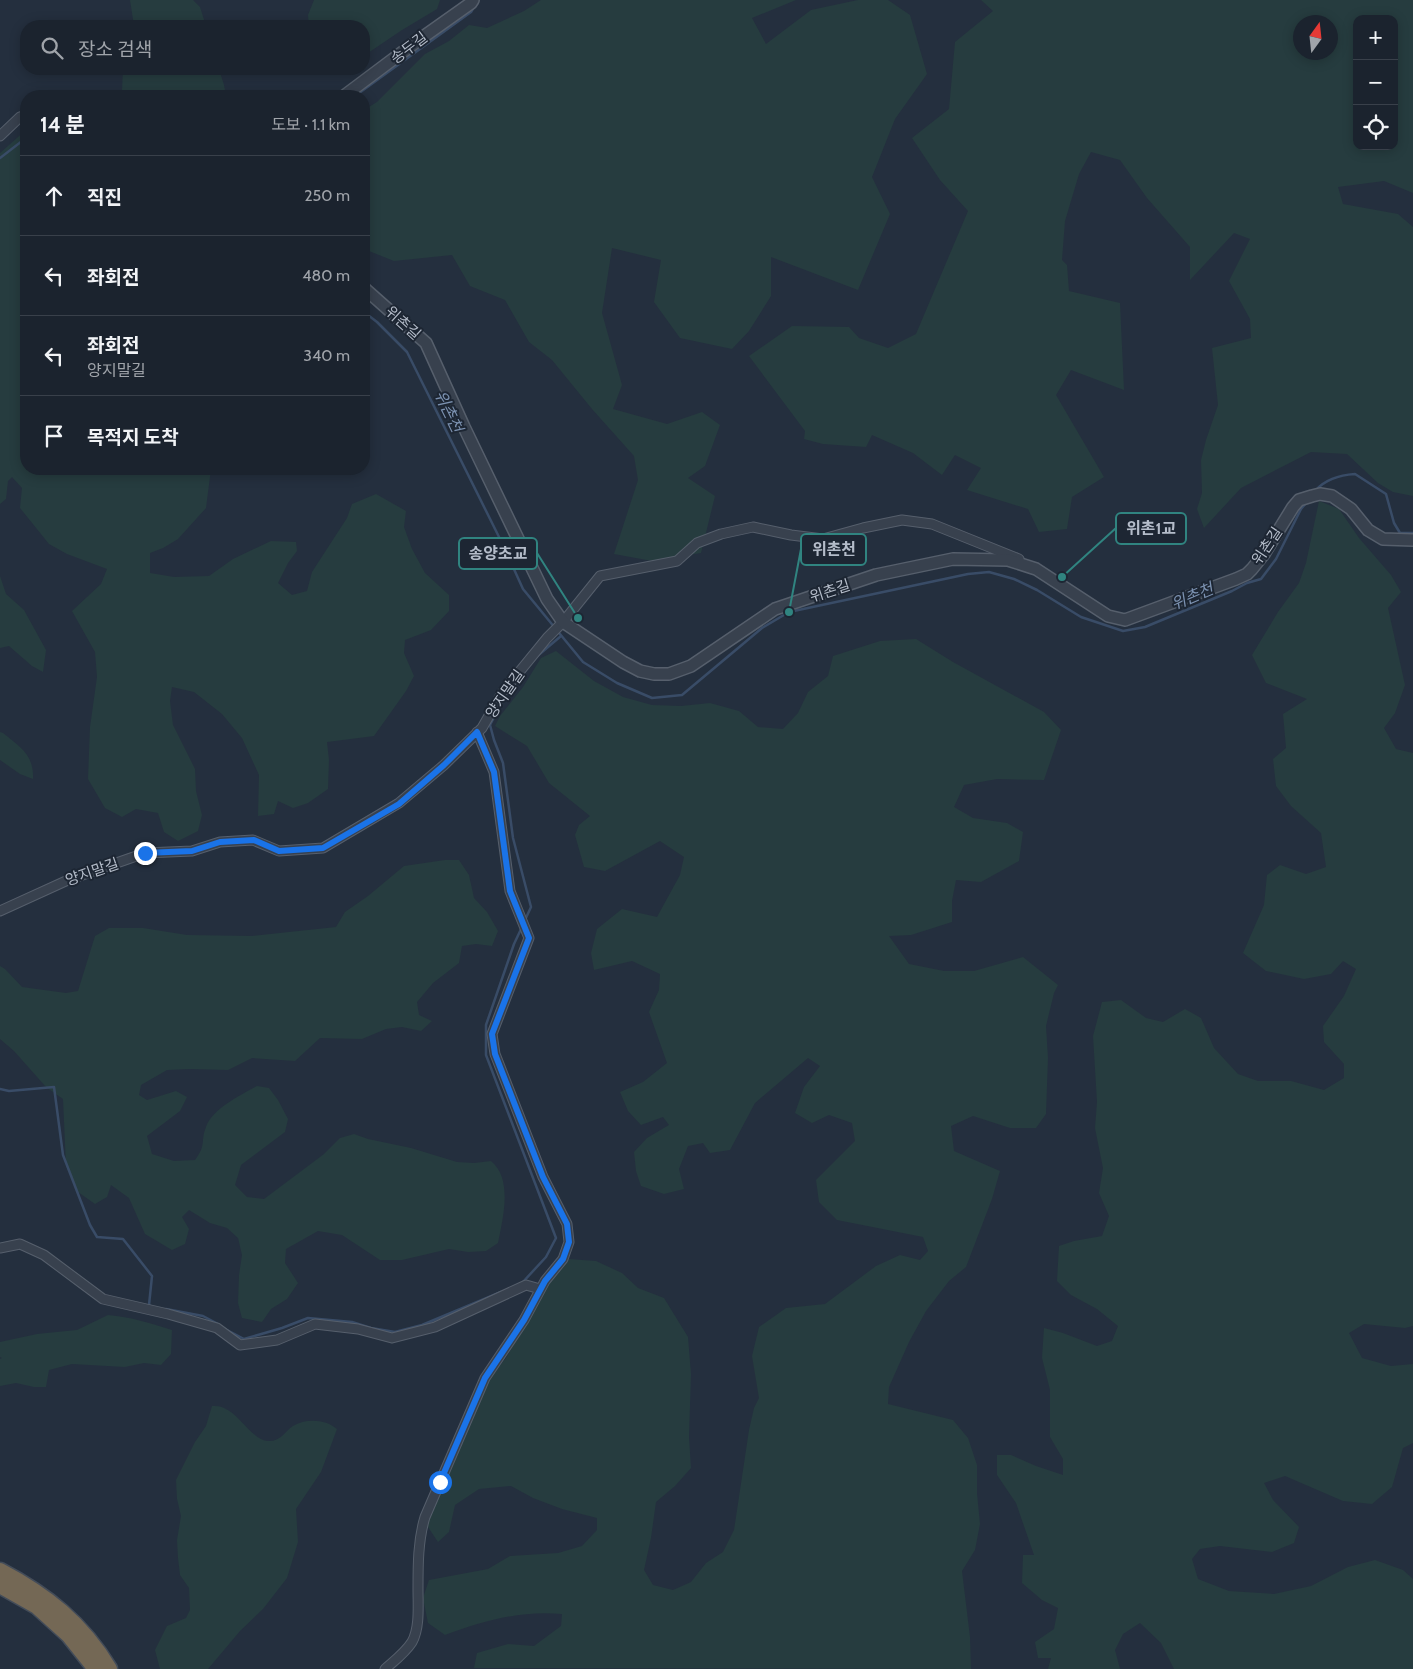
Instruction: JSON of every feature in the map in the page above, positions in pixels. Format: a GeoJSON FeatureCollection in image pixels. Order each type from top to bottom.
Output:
{"type":"FeatureCollection","features":[{"type":"Feature","properties":{"kind":"highway"},"geometry":{"type":"LineString","coordinates":[[0,1571],[26,1584],[51,1602],[83,1632],[99,1652],[108,1669]]}},
{"type":"Feature","properties":{"kind":"highway"},"geometry":{"type":"LineString","coordinates":[[0,1585],[37,1606],[70,1635],[96,1669]]}},
{"type":"Feature","properties":{"kind":"street","name":"송두길"},"geometry":{"type":"LineString","coordinates":[[352,90],[473,0]]}},
{"type":"Feature","properties":{"kind":"street"},"geometry":{"type":"LineString","coordinates":[[0,136],[20,117]]}},
{"type":"Feature","properties":{"kind":"street","name":"위촌길"},"geometry":{"type":"LineString","coordinates":[[370,293],[426,344],[547,600],[561,623],[640,671],[654,674],[669,674],[691,666],[775,609],[876,575],[952,559],[1008,560],[1036,569],[1108,616],[1125,620],[1246,574],[1264,554],[1292,507],[1299,500],[1320,494],[1332,496],[1351,509],[1368,530],[1383,539],[1413,540]]}},
{"type":"Feature","properties":{"kind":"street","name":"양지말길"},"geometry":{"type":"LineString","coordinates":[[0,911],[68,880],[145,853],[192,851],[220,842],[254,840],[279,851],[323,848],[399,804],[444,765],[482,728],[502,692],[600,576],[678,561],[697,542],[721,534],[753,527],[823,539],[902,520],[932,524],[1020,559],[1027,566]]}},
{"type":"Feature","properties":{"kind":"street"},"geometry":{"type":"LineString","coordinates":[[385,1669],[413,1641],[418,1611],[420,1537],[425,1517],[485,1378],[524,1320],[540,1289],[563,1259],[569,1242],[567,1224],[543,1177],[495,1054],[492,1034],[529,938],[510,891],[494,772],[477,732]]}},
{"type":"Feature","properties":{"kind":"street"},"geometry":{"type":"LineString","coordinates":[[0,1248],[20,1244],[44,1255],[103,1299],[217,1328],[240,1345],[277,1340],[315,1324],[358,1329],[392,1338],[435,1328],[526,1285],[540,1289]]}},
{"type":"Feature","properties":{"kind":"green space"},"geometry":{"type":"Polygon","coordinates":[[[130,0],[193,0],[200,7],[204,20],[133,20],[130,0]]]}},
{"type":"Feature","properties":{"kind":"green space"},"geometry":{"type":"Polygon","coordinates":[[[314,0],[440,0],[437,9],[370,52],[370,20],[308,20],[308,15],[314,0]]]}},
{"type":"Feature","properties":{"kind":"green space"},"geometry":{"type":"Polygon","coordinates":[[[541,0],[796,0],[752,18],[766,44],[811,10],[858,0],[888,0],[910,15],[927,74],[895,119],[872,177],[890,214],[858,290],[771,257],[771,296],[749,331],[732,349],[680,338],[654,302],[661,260],[612,248],[602,313],[622,385],[613,409],[667,424],[702,412],[720,425],[705,466],[688,478],[715,496],[701,553],[652,561],[614,554],[638,480],[634,456],[552,360],[529,342],[505,300],[470,286],[452,255],[394,261],[370,251],[370,106],[377,102],[425,54],[449,41],[469,25],[487,28],[524,11],[541,0]]]}},
{"type":"Feature","properties":{"kind":"green space"},"geometry":{"type":"Polygon","coordinates":[[[981,0],[1413,0],[1413,193],[1384,181],[1338,187],[1343,204],[1398,214],[1413,227],[1413,496],[1393,492],[1378,483],[1347,454],[1311,452],[1241,488],[1204,528],[1197,509],[1202,493],[1201,460],[1218,405],[1212,348],[1251,338],[1250,319],[1229,281],[1250,239],[1234,233],[1190,280],[1190,247],[1147,198],[1120,160],[1091,152],[1079,174],[1065,221],[1062,260],[1067,265],[1069,291],[1120,303],[1124,390],[1071,370],[1056,395],[1104,477],[1072,497],[1067,529],[1039,532],[1028,509],[967,490],[981,468],[955,455],[942,475],[913,453],[872,435],[866,447],[823,444],[804,439],[805,431],[749,356],[792,326],[849,327],[859,338],[888,348],[916,334],[968,211],[940,180],[912,138],[949,109],[955,42],[993,11],[981,0]]]}},
{"type":"Feature","properties":{"kind":"green space"},"geometry":{"type":"Polygon","coordinates":[[[123,75],[221,75],[225,90],[122,90],[123,75]]]}},
{"type":"Feature","properties":{"kind":"green space"},"geometry":{"type":"Polygon","coordinates":[[[20,135],[20,475],[210,475],[206,508],[178,539],[150,553],[150,573],[174,577],[209,576],[233,559],[271,541],[296,542],[297,551],[288,563],[278,583],[292,595],[307,591],[312,572],[347,518],[352,504],[376,494],[406,511],[404,527],[412,549],[425,573],[449,595],[449,611],[431,630],[405,640],[404,653],[414,676],[406,691],[374,736],[327,742],[329,760],[328,789],[308,803],[293,808],[278,801],[274,814],[258,816],[259,775],[242,738],[222,714],[194,692],[172,687],[170,701],[173,725],[195,769],[196,791],[202,815],[198,831],[178,841],[164,832],[158,813],[136,809],[122,817],[105,808],[88,779],[90,727],[97,677],[95,652],[72,611],[101,584],[107,569],[67,554],[49,544],[20,508],[22,488],[12,477],[8,481],[6,499],[0,504],[0,153],[20,135]]]}},
{"type":"Feature","properties":{"kind":"green space"},"geometry":{"type":"Polygon","coordinates":[[[1319,501],[1339,509],[1359,538],[1391,575],[1401,592],[1388,608],[1405,685],[1395,713],[1384,728],[1396,749],[1413,753],[1413,1326],[1405,1328],[1364,1324],[1349,1333],[1362,1358],[1391,1366],[1413,1364],[1413,1443],[1403,1448],[1392,1487],[1372,1504],[1343,1501],[1285,1476],[1264,1483],[1273,1500],[1299,1527],[1294,1543],[1272,1552],[1220,1546],[1200,1549],[1192,1559],[1198,1579],[1229,1591],[1274,1594],[1311,1586],[1348,1567],[1375,1560],[1403,1570],[1413,1579],[1413,1669],[1174,1669],[1161,1643],[1140,1623],[1123,1634],[1115,1650],[1120,1669],[1048,1669],[1051,1658],[1038,1658],[1035,1642],[1054,1629],[1058,1608],[1042,1600],[1022,1583],[1023,1555],[1034,1555],[1016,1503],[997,1475],[997,1455],[1011,1455],[1063,1475],[1063,1459],[1050,1437],[1050,1390],[1042,1358],[1044,1328],[1097,1346],[1112,1341],[1118,1326],[1097,1309],[1071,1295],[1057,1281],[1059,1246],[1102,1236],[1109,1216],[1099,1193],[1103,1168],[1095,1128],[1097,1102],[1093,1036],[1102,1002],[1121,1000],[1146,1018],[1163,1022],[1185,1009],[1201,1018],[1214,1048],[1238,1074],[1258,1081],[1291,1081],[1324,1090],[1344,1078],[1344,1064],[1324,1042],[1323,1026],[1344,996],[1356,969],[1343,961],[1331,974],[1304,979],[1266,971],[1243,953],[1264,905],[1267,875],[1280,865],[1306,874],[1326,867],[1321,833],[1291,806],[1276,786],[1273,759],[1286,748],[1283,714],[1307,699],[1266,683],[1252,655],[1278,612],[1299,583],[1306,563],[1319,501]]]}},
{"type":"Feature","properties":{"kind":"green space"},"geometry":{"type":"Polygon","coordinates":[[[0,576],[6,594],[24,610],[46,650],[43,672],[32,666],[9,646],[0,648],[0,576]]]}},
{"type":"Feature","properties":{"kind":"green space"},"geometry":{"type":"Polygon","coordinates":[[[916,639],[953,662],[1044,712],[1061,730],[1044,780],[997,779],[964,785],[954,807],[973,818],[1007,823],[1023,832],[1019,861],[981,882],[956,880],[952,901],[952,922],[911,935],[889,936],[909,964],[944,971],[974,971],[1023,957],[1058,985],[1054,993],[1046,1026],[1048,1058],[1046,1114],[1036,1128],[1010,1128],[973,1116],[951,1126],[954,1151],[1000,1171],[992,1199],[966,1267],[949,1281],[926,1311],[909,1342],[889,1387],[888,1404],[953,1420],[968,1438],[977,1465],[980,1524],[975,1550],[962,1571],[970,1637],[971,1669],[474,1668],[477,1653],[508,1644],[534,1646],[561,1626],[562,1614],[517,1615],[474,1625],[445,1635],[428,1623],[423,1598],[429,1580],[488,1569],[510,1556],[558,1553],[582,1546],[597,1530],[597,1518],[562,1509],[533,1498],[511,1486],[479,1489],[455,1505],[449,1532],[438,1542],[426,1524],[475,1396],[506,1358],[537,1303],[548,1279],[569,1259],[596,1261],[622,1273],[638,1288],[664,1298],[688,1337],[691,1374],[689,1437],[691,1468],[675,1486],[656,1502],[644,1570],[653,1585],[673,1590],[691,1582],[706,1563],[723,1552],[734,1530],[749,1430],[754,1408],[759,1398],[752,1356],[759,1327],[786,1308],[825,1304],[876,1266],[900,1255],[920,1260],[928,1251],[923,1237],[837,1220],[819,1202],[816,1180],[855,1141],[852,1123],[829,1115],[812,1123],[795,1113],[804,1087],[820,1066],[808,1058],[755,1103],[730,1150],[710,1153],[703,1143],[688,1146],[679,1169],[684,1189],[664,1194],[641,1186],[636,1171],[634,1152],[647,1138],[669,1125],[663,1117],[641,1125],[628,1111],[620,1092],[643,1082],[667,1063],[649,1012],[659,990],[660,974],[632,961],[594,970],[591,953],[597,929],[622,909],[657,917],[680,875],[684,857],[660,841],[605,871],[584,867],[575,835],[579,825],[590,816],[549,783],[527,746],[495,726],[541,658],[556,651],[594,681],[623,697],[652,705],[681,706],[710,703],[739,711],[758,727],[783,729],[798,713],[808,692],[828,676],[833,656],[880,641],[916,639]]]}},
{"type":"Feature","properties":{"kind":"green space"},"geometry":{"type":"Polygon","coordinates":[[[0,732],[25,752],[31,763],[33,779],[20,774],[0,760],[0,732]]]}},
{"type":"Feature","properties":{"kind":"green space"},"geometry":{"type":"Polygon","coordinates":[[[445,860],[459,860],[469,875],[474,898],[487,912],[498,931],[492,946],[476,944],[462,946],[459,963],[433,983],[417,1002],[419,1015],[432,1021],[421,1031],[402,1027],[386,1029],[362,1039],[320,1038],[295,1061],[252,1058],[228,1070],[167,1070],[141,1085],[139,1095],[147,1100],[176,1091],[187,1097],[180,1111],[147,1136],[152,1154],[174,1161],[195,1160],[201,1150],[206,1127],[214,1114],[235,1098],[257,1086],[269,1088],[288,1119],[285,1132],[241,1165],[235,1185],[247,1197],[264,1199],[324,1154],[340,1138],[354,1134],[457,1162],[491,1161],[498,1169],[502,1178],[505,1199],[498,1243],[486,1251],[468,1252],[449,1249],[402,1260],[380,1260],[342,1235],[318,1231],[286,1249],[285,1263],[298,1283],[287,1299],[271,1309],[262,1322],[242,1318],[238,1303],[242,1255],[238,1238],[227,1228],[210,1223],[189,1210],[182,1217],[189,1229],[185,1244],[172,1250],[145,1234],[129,1198],[111,1185],[107,1197],[95,1204],[78,1192],[66,1166],[63,1099],[46,1087],[14,1051],[0,1039],[0,966],[22,987],[66,993],[78,991],[95,936],[109,928],[143,928],[187,935],[252,936],[336,927],[345,912],[368,896],[404,866],[445,860]]]}},
{"type":"Feature","properties":{"kind":"green space"},"geometry":{"type":"Polygon","coordinates":[[[108,1315],[133,1319],[172,1330],[171,1354],[161,1365],[144,1363],[125,1367],[72,1364],[49,1370],[46,1387],[34,1387],[16,1383],[0,1386],[0,1359],[2,1358],[0,1357],[0,1342],[37,1334],[77,1330],[108,1315]]]}},
{"type":"Feature","properties":{"kind":"green space"},"geometry":{"type":"Polygon","coordinates":[[[212,1406],[230,1411],[256,1436],[267,1441],[276,1440],[298,1423],[316,1421],[327,1423],[337,1429],[321,1472],[296,1509],[298,1542],[287,1578],[263,1609],[240,1631],[208,1669],[160,1669],[155,1650],[167,1626],[186,1618],[190,1610],[189,1588],[180,1575],[178,1558],[177,1540],[181,1516],[177,1499],[176,1480],[195,1442],[206,1426],[212,1406]]]}},
{"type":"Feature","properties":{"kind":"waterway"},"geometry":{"type":"LineString","coordinates":[[363,90],[471,12],[474,7]]}},
{"type":"Feature","properties":{"kind":"waterway","name":"위촌천"},"geometry":{"type":"LineString","coordinates":[[0,158],[20,143]]}},
{"type":"Feature","properties":{"kind":"waterway","name":"위촌천"},"geometry":{"type":"LineString","coordinates":[[370,317],[407,352],[523,589],[583,662],[617,683],[652,698],[682,695],[762,628],[789,612],[968,574],[989,572],[1014,579],[1037,590],[1081,617],[1123,631],[1145,627],[1247,583],[1261,579],[1276,559],[1301,509],[1307,502]]}},
{"type":"Feature","properties":{"kind":"waterway","name":"위촌천"},"geometry":{"type":"LineString","coordinates":[[1316,490],[1334,478],[1355,474],[1386,494],[1394,523],[1400,533],[1413,533]]}},
{"type":"Feature","properties":{"kind":"waterway"},"geometry":{"type":"LineString","coordinates":[[535,658],[561,636]]}},
{"type":"Feature","properties":{"kind":"waterway"},"geometry":{"type":"LineString","coordinates":[[504,698],[490,725],[503,763],[513,838],[531,907],[525,920]]}},
{"type":"Feature","properties":{"kind":"waterway"},"geometry":{"type":"LineString","coordinates":[[522,927],[514,944],[486,1025],[486,1055],[556,1238],[546,1257],[522,1283]]}},
{"type":"Feature","properties":{"kind":"waterway"},"geometry":{"type":"LineString","coordinates":[[0,1089],[9,1091],[54,1087],[63,1155],[90,1225],[97,1237],[123,1239],[152,1276],[149,1305],[151,1306]]}},
{"type":"Feature","properties":{"kind":"waterway"},"geometry":{"type":"LineString","coordinates":[[225,1329],[244,1339],[308,1318],[352,1322],[371,1328],[395,1332],[422,1325],[501,1292]]}},
{"type":"Feature","properties":{"kind":"waterway"},"geometry":{"type":"LineString","coordinates":[[166,1309],[203,1316],[218,1324]]}},
{"type":"Feature","properties":{"kind":"place","name":"위촌1교"},"geometry":{"type":"Point","coordinates":[1062,577]}},
{"type":"Feature","properties":{"kind":"place","name":"위촌천"},"geometry":{"type":"Point","coordinates":[789,612]}},
{"type":"Feature","properties":{"kind":"place","name":"송양초교"},"geometry":{"type":"Point","coordinates":[578,618]}},
{"type":"Feature","properties":{"kind":"route"},"geometry":{"type":"LineString","coordinates":[[145,853],[192,851],[220,842],[254,840],[279,851],[323,848],[399,804],[444,765],[477,732],[494,772],[510,891],[529,938],[492,1034],[495,1054],[543,1177],[567,1224],[569,1242],[563,1259],[545,1281],[508,1346],[485,1378],[440,1482]]}}]}
